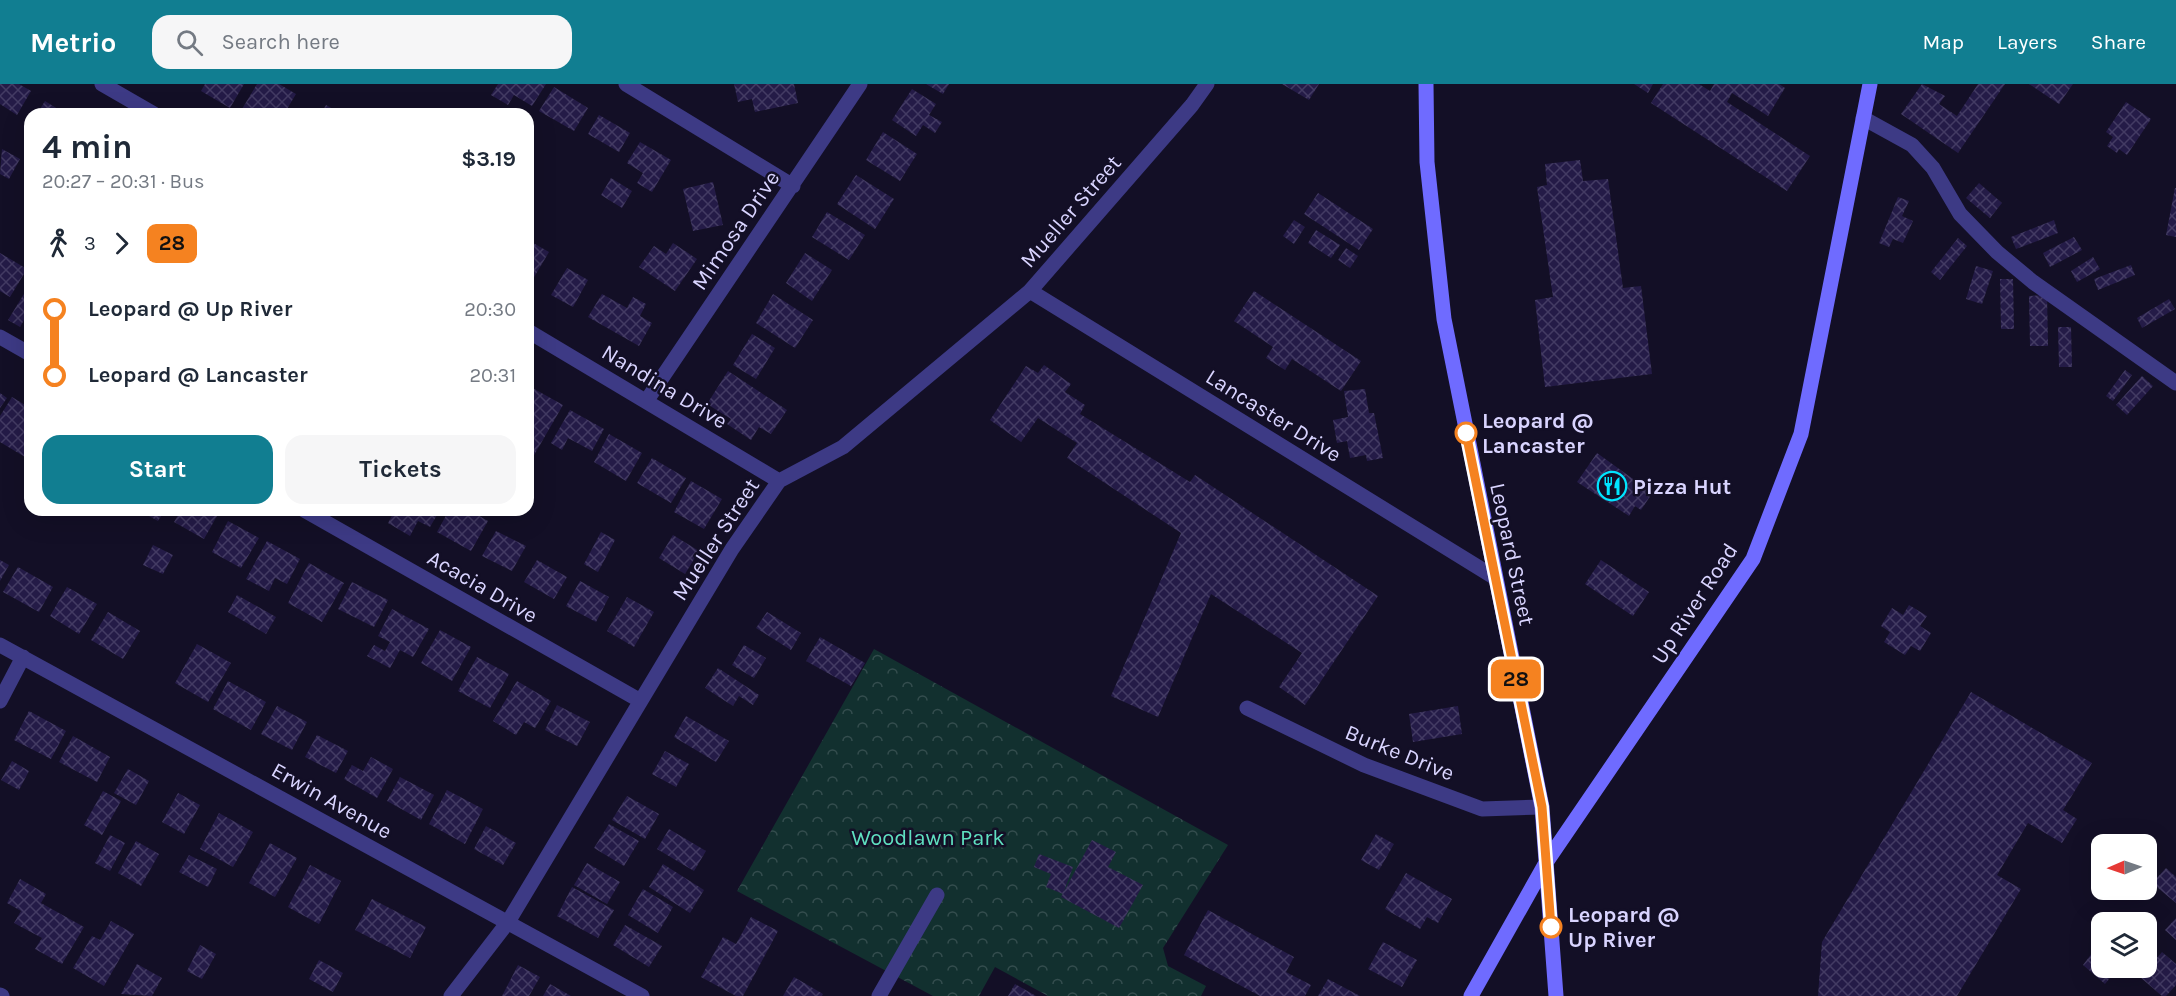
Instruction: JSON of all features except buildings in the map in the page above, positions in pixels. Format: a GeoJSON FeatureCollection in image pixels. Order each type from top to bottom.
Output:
{"type":"FeatureCollection","features":[{"type":"Feature","properties":{"kind":"street"},"geometry":{"type":"LineString","coordinates":[[102,84],[144,108]]}},
{"type":"Feature","properties":{"kind":"street"},"geometry":{"type":"LineString","coordinates":[[626,84],[792,186]]}},
{"type":"Feature","properties":{"kind":"street","name":"Mimosa Drive"},"geometry":{"type":"LineString","coordinates":[[647,400],[860,84]]}},
{"type":"Feature","properties":{"kind":"street","name":"Mueller Street"},"geometry":{"type":"LineString","coordinates":[[451,996],[508,922],[639,700],[732,549],[779,481],[843,447],[1030,291],[1192,105],[1207,84]]}},
{"type":"Feature","properties":{"kind":"street","name":"Leopard Street"},"geometry":{"type":"LineString","coordinates":[[1426,84],[1427,162],[1444,319],[1542,807],[1556,996]]}},
{"type":"Feature","properties":{"kind":"street","name":"Up River Road"},"geometry":{"type":"LineString","coordinates":[[1471,996],[1547,861],[1753,559],[1801,434],[1870,84]]}},
{"type":"Feature","properties":{"kind":"street"},"geometry":{"type":"LineString","coordinates":[[1863,118],[1912,145],[1933,168],[1960,214],[1997,252],[2033,282],[2176,383]]}},
{"type":"Feature","properties":{"kind":"street","name":"Lancaster Drive"},"geometry":{"type":"LineString","coordinates":[[1030,291],[1494,577]]}},
{"type":"Feature","properties":{"kind":"street","name":"Nandina Drive"},"geometry":{"type":"LineString","coordinates":[[534,334],[779,481]]}},
{"type":"Feature","properties":{"kind":"street"},"geometry":{"type":"LineString","coordinates":[[0,337],[24,351]]}},
{"type":"Feature","properties":{"kind":"street","name":"Acacia Drive"},"geometry":{"type":"LineString","coordinates":[[315,516],[639,700]]}},
{"type":"Feature","properties":{"kind":"street","name":"Erwin Avenue"},"geometry":{"type":"LineString","coordinates":[[0,645],[642,996]]}},
{"type":"Feature","properties":{"kind":"street"},"geometry":{"type":"LineString","coordinates":[[0,701],[23,657]]}},
{"type":"Feature","properties":{"kind":"street","name":"Burke Drive"},"geometry":{"type":"LineString","coordinates":[[1247,708],[1364,765],[1482,809],[1542,807]]}},
{"type":"Feature","properties":{"kind":"street"},"geometry":{"type":"LineString","coordinates":[[879,996],[937,895]]}},
{"type":"Feature","properties":{"kind":"green space","name":"Woodlawn Park"},"geometry":{"type":"Polygon","coordinates":[[[874,649],[1228,845],[1163,948],[1168,966],[1206,986],[1201,996],[1048,996],[995,967],[979,996],[933,996],[737,891],[874,649]]]}},
{"type":"Feature","properties":{"kind":"bus line","name":"28"},"geometry":{"type":"LineString","coordinates":[[1466,433],[1542,807],[1551,927]]}},
{"type":"Feature","properties":{"kind":"place","name":"Leopard @ Lancaster"},"geometry":{"type":"Point","coordinates":[1466,433]}},
{"type":"Feature","properties":{"kind":"place","name":"Pizza Hut"},"geometry":{"type":"Point","coordinates":[1612,486]}},
{"type":"Feature","properties":{"kind":"place","name":"Leopard @ Up River"},"geometry":{"type":"Point","coordinates":[1551,927]}}]}
